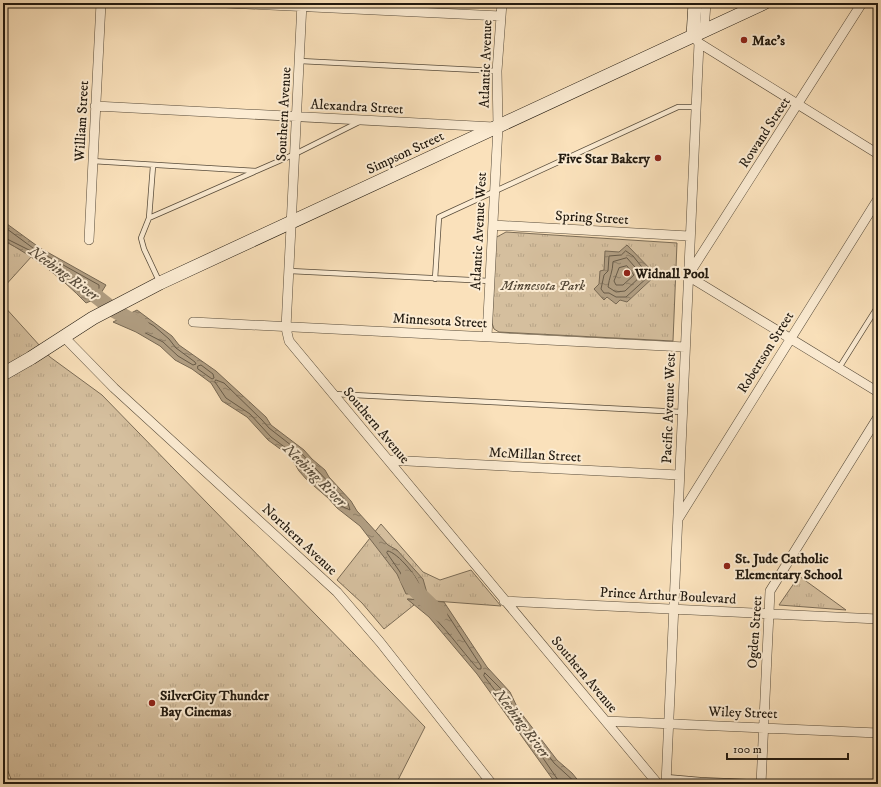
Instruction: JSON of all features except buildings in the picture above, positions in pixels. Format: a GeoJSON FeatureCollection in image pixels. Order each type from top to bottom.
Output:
{"type":"FeatureCollection","features":[{"type":"Feature","properties":{"kind":"main road"},"geometry":{"type":"LineString","coordinates":[[695,3],[699,36]]}},
{"type":"Feature","properties":{"kind":"main road","name":"Simpson Street"},"geometry":{"type":"LineString","coordinates":[[3,374],[93,318],[129,298],[292,221],[699,36],[764,3]]}},
{"type":"Feature","properties":{"kind":"street","name":"William Street"},"geometry":{"type":"LineString","coordinates":[[88,240],[101,3]]}},
{"type":"Feature","properties":{"kind":"street"},"geometry":{"type":"LineString","coordinates":[[226,3],[302,5],[501,16]]}},
{"type":"Feature","properties":{"kind":"street","name":"Atlantic Avenue"},"geometry":{"type":"LineString","coordinates":[[498,127],[497,71],[502,3]]}},
{"type":"Feature","properties":{"kind":"street","name":"Pacific Avenue West"},"geometry":{"type":"LineString","coordinates":[[666,780],[670,723],[689,236],[699,36],[706,3]]}},
{"type":"Feature","properties":{"kind":"street","name":"Rowand Street"},"geometry":{"type":"LineString","coordinates":[[688,276],[862,3]]}},
{"type":"Feature","properties":{"kind":"street","name":"Southern Avenue"},"geometry":{"type":"LineString","coordinates":[[302,5],[290,272],[286,328],[289,341],[504,601],[658,784]]}},
{"type":"Feature","properties":{"kind":"street"},"geometry":{"type":"LineString","coordinates":[[699,36],[798,104],[878,154]]}},
{"type":"Feature","properties":{"kind":"street","name":"Alexandra Street"},"geometry":{"type":"LineString","coordinates":[[95,106],[498,127]]}},
{"type":"Feature","properties":{"kind":"street","name":"Atlantic Avenue West"},"geometry":{"type":"LineString","coordinates":[[487,336],[498,127]]}},
{"type":"Feature","properties":{"kind":"street","name":"Robertson Street"},"geometry":{"type":"LineString","coordinates":[[677,521],[878,199]]}},
{"type":"Feature","properties":{"kind":"street","name":"Spring Street"},"geometry":{"type":"LineString","coordinates":[[493,225],[689,236]]}},
{"type":"Feature","properties":{"kind":"street"},"geometry":{"type":"LineString","coordinates":[[688,276],[878,392]]}},
{"type":"Feature","properties":{"kind":"street","name":"Minnesota Street"},"geometry":{"type":"LineString","coordinates":[[194,322],[286,328],[487,336],[685,347]]}},
{"type":"Feature","properties":{"kind":"street","name":"Northern Avenue"},"geometry":{"type":"LineString","coordinates":[[64,337],[114,388],[337,592],[380,642],[492,784]]}},
{"type":"Feature","properties":{"kind":"street","name":"Ogden Street"},"geometry":{"type":"LineString","coordinates":[[761,783],[770,591],[878,417]]}},
{"type":"Feature","properties":{"kind":"street","name":"McMillan Street"},"geometry":{"type":"LineString","coordinates":[[388,460],[679,475]]}},
{"type":"Feature","properties":{"kind":"street","name":"Prince Arthur Boulevard"},"geometry":{"type":"LineString","coordinates":[[504,601],[878,619]]}},
{"type":"Feature","properties":{"kind":"street","name":"Wiley Street"},"geometry":{"type":"LineString","coordinates":[[606,721],[878,732]]}},
{"type":"Feature","properties":{"kind":"lane"},"geometry":{"type":"LineString","coordinates":[[300,61],[497,71]]}},
{"type":"Feature","properties":{"kind":"lane"},"geometry":{"type":"LineString","coordinates":[[435,279],[439,217],[494,190],[678,107],[696,107]]}},
{"type":"Feature","properties":{"kind":"lane"},"geometry":{"type":"LineString","coordinates":[[149,218],[295,154],[361,121]]}},
{"type":"Feature","properties":{"kind":"lane"},"geometry":{"type":"LineString","coordinates":[[92,161],[153,166],[256,171]]}},
{"type":"Feature","properties":{"kind":"lane"},"geometry":{"type":"LineString","coordinates":[[153,166],[149,218],[141,238],[144,249],[160,283]]}},
{"type":"Feature","properties":{"kind":"lane"},"geometry":{"type":"LineString","coordinates":[[290,272],[490,281]]}},
{"type":"Feature","properties":{"kind":"lane"},"geometry":{"type":"LineString","coordinates":[[839,368],[878,306]]}},
{"type":"Feature","properties":{"kind":"lane"},"geometry":{"type":"LineString","coordinates":[[333,394],[682,412]]}},
{"type":"Feature","properties":{"kind":"lane"},"geometry":{"type":"LineString","coordinates":[[666,780],[796,784]]}},
{"type":"Feature","properties":{"kind":"green space","name":"Minnesota Park"},"geometry":{"type":"Polygon","coordinates":[[[506,232],[677,243],[673,341],[499,332],[494,329],[492,323],[495,238],[506,232]]]}},
{"type":"Feature","properties":{"kind":"green space"},"geometry":{"type":"Polygon","coordinates":[[[3,240],[32,256],[3,288],[3,240]]]}},
{"type":"Feature","properties":{"kind":"green space"},"geometry":{"type":"Polygon","coordinates":[[[3,305],[50,357],[102,395],[425,727],[396,784],[13,784],[3,759],[3,305]]]}},
{"type":"Feature","properties":{"kind":"green space"},"geometry":{"type":"Polygon","coordinates":[[[381,524],[423,572],[440,580],[471,570],[501,606],[408,599],[414,605],[384,629],[362,603],[337,580],[381,524]]]}},
{"type":"Feature","properties":{"kind":"green space"},"geometry":{"type":"Polygon","coordinates":[[[799,576],[846,610],[779,605],[799,576]]]}},
{"type":"Feature","properties":{"kind":"water","name":"Neebing River"},"geometry":{"type":"Polygon","coordinates":[[[3,221],[40,248],[106,285],[98,298],[86,303],[47,268],[26,253],[3,240],[3,221]]]}},
{"type":"Feature","properties":{"kind":"water","name":"Widnall Pool"},"geometry":{"type":"Polygon","coordinates":[[[627,245],[656,275],[627,302],[620,300],[616,304],[607,297],[604,300],[594,289],[599,284],[600,271],[604,270],[605,251],[619,252],[627,245]]]}},
{"type":"Feature","properties":{"kind":"water"},"geometry":{"type":"Polygon","coordinates":[[[137,310],[172,336],[179,345],[216,371],[266,417],[271,425],[304,450],[325,470],[329,477],[351,501],[357,511],[388,545],[397,550],[423,579],[427,593],[406,594],[397,574],[360,526],[337,508],[307,480],[299,471],[291,457],[268,440],[247,417],[222,401],[211,383],[192,369],[175,360],[160,346],[136,332],[113,322],[137,310]]]}},
{"type":"Feature","properties":{"kind":"water"},"geometry":{"type":"Polygon","coordinates":[[[407,599],[444,602],[487,667],[510,692],[518,709],[557,760],[572,773],[581,784],[556,784],[477,674],[429,617],[407,599]]]}},
{"type":"Feature","properties":{"kind":"waterway","name":"Neebing River"},"geometry":{"type":"LineString","coordinates":[[83,286],[115,311],[142,326]]}},
{"type":"Feature","properties":{"kind":"waterway","name":"Neebing River"},"geometry":{"type":"LineString","coordinates":[[407,578],[413,588],[440,614]]}},
{"type":"Feature","properties":{"kind":"place","name":"Mac's"},"geometry":{"type":"Point","coordinates":[744,40]}},
{"type":"Feature","properties":{"kind":"place","name":"Five Star Bakery"},"geometry":{"type":"Point","coordinates":[658,158]}},
{"type":"Feature","properties":{"kind":"place","name":"Widnall Pool"},"geometry":{"type":"Point","coordinates":[627,273]}},
{"type":"Feature","properties":{"kind":"place","name":"St. Jude Catholic Elementary School"},"geometry":{"type":"Point","coordinates":[727,566]}},
{"type":"Feature","properties":{"kind":"place","name":"SilverCity Thunder Bay Cinemas"},"geometry":{"type":"Point","coordinates":[152,703]}}]}
